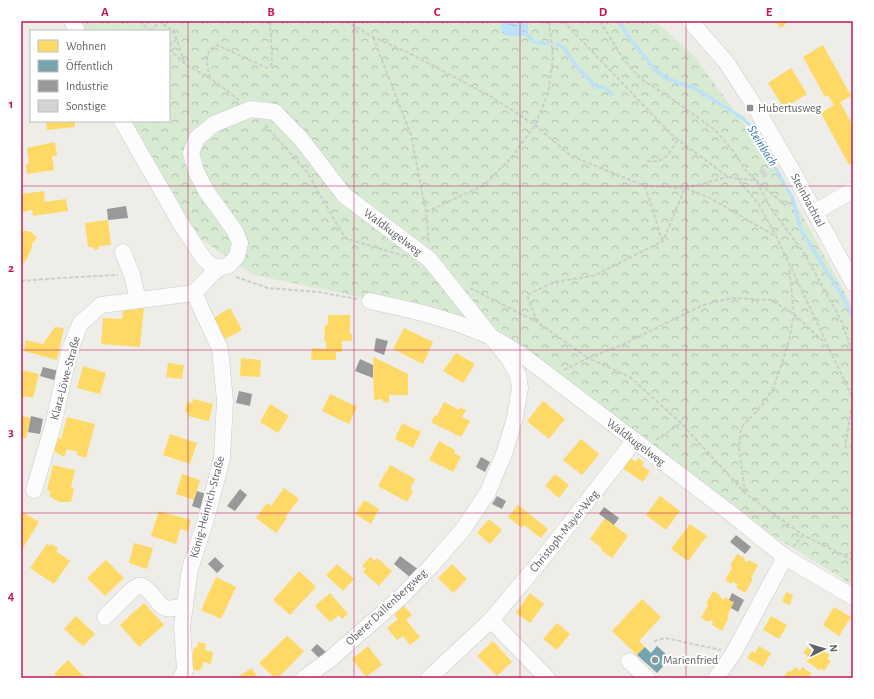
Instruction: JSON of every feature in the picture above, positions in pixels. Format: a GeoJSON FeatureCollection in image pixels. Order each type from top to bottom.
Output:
{"type":"FeatureCollection","features":[{"type":"Feature","properties":{"kind":"street"},"geometry":{"type":"LineString","coordinates":[[72,21],[76,30]]}},
{"type":"Feature","properties":{"kind":"street","name":"Steinbachtal"},"geometry":{"type":"LineString","coordinates":[[690,21],[726,62],[771,133],[853,283]]}},
{"type":"Feature","properties":{"kind":"street","name":"Waldkugelweg"},"geometry":{"type":"LineString","coordinates":[[219,268],[229,265],[238,256],[240,243],[236,231],[206,191],[196,172],[191,153],[197,138],[214,124],[251,109],[275,112],[302,140],[344,195],[430,260],[490,336],[526,358],[554,379],[729,512],[784,557],[853,597]]}},
{"type":"Feature","properties":{"kind":"street"},"geometry":{"type":"LineString","coordinates":[[123,122],[181,224],[204,260],[219,268],[194,293]]}},
{"type":"Feature","properties":{"kind":"street"},"geometry":{"type":"LineString","coordinates":[[815,212],[853,190]]}},
{"type":"Feature","properties":{"kind":"street"},"geometry":{"type":"LineString","coordinates":[[123,252],[132,275],[138,300]]}},
{"type":"Feature","properties":{"kind":"street","name":"Klara-Löwe-Straße"},"geometry":{"type":"LineString","coordinates":[[34,490],[54,422],[69,352],[80,324],[101,305],[194,293]]}},
{"type":"Feature","properties":{"kind":"street","name":"König-Heinrich-Straße"},"geometry":{"type":"LineString","coordinates":[[181,678],[185,670],[182,626],[190,569],[207,516],[222,458],[225,401],[220,349],[194,293]]}},
{"type":"Feature","properties":{"kind":"street"},"geometry":{"type":"LineString","coordinates":[[370,301],[423,313],[459,324],[490,336]]}},
{"type":"Feature","properties":{"kind":"street","name":"Oberer Dallenbergweg"},"geometry":{"type":"LineString","coordinates":[[304,678],[328,661],[406,592],[464,528],[488,492],[505,451],[515,418],[520,388],[518,374],[490,336]]}},
{"type":"Feature","properties":{"kind":"street","name":"Christoph-Mayer-Weg"},"geometry":{"type":"LineString","coordinates":[[428,678],[491,620],[639,444]]}},
{"type":"Feature","properties":{"kind":"street"},"geometry":{"type":"LineString","coordinates":[[717,678],[733,654],[784,557]]}},
{"type":"Feature","properties":{"kind":"street"},"geometry":{"type":"LineString","coordinates":[[105,617],[138,586],[146,588],[160,605],[168,609],[175,609],[185,605]]}},
{"type":"Feature","properties":{"kind":"street"},"geometry":{"type":"LineString","coordinates":[[491,620],[547,678]]}},
{"type":"Feature","properties":{"kind":"street"},"geometry":{"type":"LineString","coordinates":[[629,661],[647,678]]}},
{"type":"Feature","properties":{"kind":"path"},"geometry":{"type":"LineString","coordinates":[[139,21],[149,30]]}},
{"type":"Feature","properties":{"kind":"path"},"geometry":{"type":"LineString","coordinates":[[210,78],[206,57],[211,48],[217,45],[267,68],[271,66],[270,21]]}},
{"type":"Feature","properties":{"kind":"path"},"geometry":{"type":"LineString","coordinates":[[346,21],[373,37],[409,53],[490,96],[535,125],[571,156],[645,186],[685,188],[728,177],[756,180]]}},
{"type":"Feature","properties":{"kind":"path"},"geometry":{"type":"LineString","coordinates":[[426,212],[484,185],[511,158],[535,125],[548,94],[553,58],[549,21]]}},
{"type":"Feature","properties":{"kind":"path"},"geometry":{"type":"LineString","coordinates":[[563,21],[673,136],[728,177]]}},
{"type":"Feature","properties":{"kind":"path"},"geometry":{"type":"LineString","coordinates":[[600,21],[624,60],[641,79],[715,130],[734,152],[746,171],[785,205],[797,202]]}},
{"type":"Feature","properties":{"kind":"path"},"geometry":{"type":"LineString","coordinates":[[151,30],[159,22],[174,31],[186,65]]}},
{"type":"Feature","properties":{"kind":"path"},"geometry":{"type":"LineString","coordinates":[[373,37],[412,135],[426,212],[430,260]]}},
{"type":"Feature","properties":{"kind":"path"},"geometry":{"type":"LineString","coordinates":[[170,47],[177,39]]}},
{"type":"Feature","properties":{"kind":"path"},"geometry":{"type":"LineString","coordinates":[[170,49],[186,65],[210,78],[251,109],[307,172],[345,238],[407,256]]}},
{"type":"Feature","properties":{"kind":"path"},"geometry":{"type":"LineString","coordinates":[[647,161],[655,163],[660,162],[678,140]]}},
{"type":"Feature","properties":{"kind":"path"},"geometry":{"type":"LineString","coordinates":[[738,178],[759,205],[776,236],[826,345],[853,399],[845,447],[853,446]]}},
{"type":"Feature","properties":{"kind":"path"},"geometry":{"type":"LineString","coordinates":[[756,180],[770,207],[804,254],[841,320],[853,354]]}},
{"type":"Feature","properties":{"kind":"path"},"geometry":{"type":"LineString","coordinates":[[645,186],[663,241]]}},
{"type":"Feature","properties":{"kind":"path"},"geometry":{"type":"LineString","coordinates":[[685,188],[710,198],[776,236]]}},
{"type":"Feature","properties":{"kind":"path"},"geometry":{"type":"LineString","coordinates":[[538,322],[527,296],[554,282],[592,276],[663,241],[685,188]]}},
{"type":"Feature","properties":{"kind":"path"},"geometry":{"type":"LineString","coordinates":[[746,494],[739,448],[741,428],[762,405],[772,389],[788,345],[794,314],[789,265]]}},
{"type":"Feature","properties":{"kind":"path"},"geometry":{"type":"LineString","coordinates":[[219,268],[238,278],[268,288],[319,292],[370,301]]}},
{"type":"Feature","properties":{"kind":"path"},"geometry":{"type":"LineString","coordinates":[[21,281],[132,275]]}},
{"type":"Feature","properties":{"kind":"path"},"geometry":{"type":"LineString","coordinates":[[470,288],[538,322],[588,358],[630,376],[681,424],[746,494],[803,536],[853,560]]}},
{"type":"Feature","properties":{"kind":"path"},"geometry":{"type":"LineString","coordinates":[[554,379],[565,369],[588,358],[622,345],[703,305],[732,298],[771,300],[794,314],[826,345]]}},
{"type":"Feature","properties":{"kind":"path"},"geometry":{"type":"LineString","coordinates":[[639,444],[681,424]]}},
{"type":"Feature","properties":{"kind":"path"},"geometry":{"type":"LineString","coordinates":[[843,556],[853,552]]}},
{"type":"Feature","properties":{"kind":"path"},"geometry":{"type":"LineString","coordinates":[[654,641],[665,638],[726,651],[733,654]]}},
{"type":"Feature","properties":{"kind":"green space"},"geometry":{"type":"Polygon","coordinates":[[[79,21],[655,21],[695,57],[774,165],[853,307],[853,585],[772,535],[486,323],[254,275],[186,229],[132,122],[170,122],[170,30],[84,30],[79,21]]]}},
{"type":"Feature","properties":{"kind":"water"},"geometry":{"type":"Polygon","coordinates":[[[500,21],[528,21],[528,33],[522,36],[506,36],[502,32],[500,21]]]}},
{"type":"Feature","properties":{"kind":"building: Wohnen"},"geometry":{"type":"Polygon","coordinates":[[[775,21],[789,21],[781,28],[775,21]]]}},
{"type":"Feature","properties":{"kind":"building: Wohnen"},"geometry":{"type":"Polygon","coordinates":[[[823,45],[851,96],[840,102],[853,126],[853,163],[849,165],[821,113],[834,105],[828,95],[825,97],[803,57],[823,45]]]}},
{"type":"Feature","properties":{"kind":"building: Wohnen"},"geometry":{"type":"Polygon","coordinates":[[[791,68],[807,94],[784,108],[768,83],[791,68]]]}},
{"type":"Feature","properties":{"kind":"building: Wohnen"},"geometry":{"type":"Polygon","coordinates":[[[46,122],[75,122],[75,127],[47,130],[46,122]]]}},
{"type":"Feature","properties":{"kind":"building: Wohnen"},"geometry":{"type":"Polygon","coordinates":[[[55,142],[57,156],[52,156],[54,170],[27,174],[26,164],[29,163],[27,148],[55,142]]]}},
{"type":"Feature","properties":{"kind":"building: Wohnen"},"geometry":{"type":"Polygon","coordinates":[[[44,191],[45,202],[66,199],[68,211],[33,216],[32,210],[22,212],[21,194],[44,191]]]}},
{"type":"Feature","properties":{"kind":"building: Wohnen"},"geometry":{"type":"Polygon","coordinates":[[[108,220],[111,245],[99,246],[99,249],[94,250],[93,247],[88,247],[85,223],[108,220]]]}},
{"type":"Feature","properties":{"kind":"building: Wohnen"},"geometry":{"type":"Polygon","coordinates":[[[21,231],[29,231],[37,237],[32,244],[32,248],[24,263],[21,263],[21,231]]]}},
{"type":"Feature","properties":{"kind":"building: Wohnen"},"geometry":{"type":"Polygon","coordinates":[[[137,307],[144,308],[140,347],[101,344],[103,318],[122,319],[123,309],[137,310],[137,307]]]}},
{"type":"Feature","properties":{"kind":"building: Wohnen"},"geometry":{"type":"Polygon","coordinates":[[[230,308],[242,330],[225,339],[213,318],[230,308]]]}},
{"type":"Feature","properties":{"kind":"building: Wohnen"},"geometry":{"type":"Polygon","coordinates":[[[328,315],[350,315],[350,334],[352,334],[352,341],[342,341],[342,352],[336,352],[336,360],[311,360],[312,348],[326,349],[326,341],[324,341],[325,325],[328,325],[328,315]]]}},
{"type":"Feature","properties":{"kind":"building: Wohnen"},"geometry":{"type":"Polygon","coordinates":[[[55,327],[64,328],[57,360],[24,351],[26,340],[43,344],[55,327]]]}},
{"type":"Feature","properties":{"kind":"building: Wohnen"},"geometry":{"type":"Polygon","coordinates":[[[404,328],[433,342],[423,364],[393,349],[404,328]]]}},
{"type":"Feature","properties":{"kind":"building: Wohnen"},"geometry":{"type":"Polygon","coordinates":[[[456,353],[475,364],[463,383],[443,371],[456,353]]]}},
{"type":"Feature","properties":{"kind":"building: Wohnen"},"geometry":{"type":"Polygon","coordinates":[[[373,357],[408,374],[408,395],[389,395],[389,402],[385,403],[381,399],[374,400],[373,357]]]}},
{"type":"Feature","properties":{"kind":"building: Wohnen"},"geometry":{"type":"Polygon","coordinates":[[[241,358],[261,360],[260,377],[240,376],[241,358]]]}},
{"type":"Feature","properties":{"kind":"building: Wohnen"},"geometry":{"type":"Polygon","coordinates":[[[168,363],[184,365],[182,379],[166,377],[168,363]]]}},
{"type":"Feature","properties":{"kind":"building: Wohnen"},"geometry":{"type":"Polygon","coordinates":[[[83,366],[106,373],[100,394],[77,388],[83,366]]]}},
{"type":"Feature","properties":{"kind":"building: Wohnen"},"geometry":{"type":"Polygon","coordinates":[[[21,370],[39,374],[33,398],[25,396],[24,398],[21,397],[21,370]]]}},
{"type":"Feature","properties":{"kind":"building: Wohnen"},"geometry":{"type":"Polygon","coordinates":[[[330,394],[357,407],[349,424],[322,411],[330,394]]]}},
{"type":"Feature","properties":{"kind":"building: Wohnen"},"geometry":{"type":"Polygon","coordinates":[[[193,399],[213,404],[209,421],[188,416],[189,413],[185,412],[187,402],[192,403],[193,399]]]}},
{"type":"Feature","properties":{"kind":"building: Wohnen"},"geometry":{"type":"Polygon","coordinates":[[[543,401],[565,419],[549,439],[527,421],[543,401]]]}},
{"type":"Feature","properties":{"kind":"building: Wohnen"},"geometry":{"type":"Polygon","coordinates":[[[444,402],[459,410],[460,407],[466,410],[462,417],[470,421],[461,437],[431,422],[435,415],[437,416],[444,402]]]}},
{"type":"Feature","properties":{"kind":"building: Wohnen"},"geometry":{"type":"Polygon","coordinates":[[[270,404],[289,416],[278,433],[260,422],[270,404]]]}},
{"type":"Feature","properties":{"kind":"building: Wohnen"},"geometry":{"type":"Polygon","coordinates":[[[21,416],[31,418],[26,438],[23,438],[22,445],[21,416]]]}},
{"type":"Feature","properties":{"kind":"building: Wohnen"},"geometry":{"type":"Polygon","coordinates":[[[67,417],[95,424],[86,458],[77,455],[78,452],[67,449],[64,457],[52,450],[55,438],[61,439],[67,417]]]}},
{"type":"Feature","properties":{"kind":"building: Wohnen"},"geometry":{"type":"Polygon","coordinates":[[[402,423],[421,432],[413,448],[395,439],[402,423]]]}},
{"type":"Feature","properties":{"kind":"building: Wohnen"},"geometry":{"type":"Polygon","coordinates":[[[170,434],[197,443],[190,464],[163,455],[170,434]]]}},
{"type":"Feature","properties":{"kind":"building: Wohnen"},"geometry":{"type":"Polygon","coordinates":[[[581,439],[599,454],[582,475],[563,460],[581,439]]]}},
{"type":"Feature","properties":{"kind":"building: Wohnen"},"geometry":{"type":"Polygon","coordinates":[[[439,441],[455,450],[454,453],[461,457],[453,472],[429,460],[439,441]]]}},
{"type":"Feature","properties":{"kind":"building: Wohnen"},"geometry":{"type":"Polygon","coordinates":[[[629,457],[636,462],[638,458],[644,462],[642,466],[650,471],[643,482],[621,467],[629,457]]]}},
{"type":"Feature","properties":{"kind":"building: Wohnen"},"geometry":{"type":"Polygon","coordinates":[[[53,465],[75,470],[71,487],[74,489],[71,502],[59,502],[49,496],[51,492],[47,490],[53,465]]]}},
{"type":"Feature","properties":{"kind":"building: Wohnen"},"geometry":{"type":"Polygon","coordinates":[[[390,465],[415,479],[410,489],[413,491],[407,502],[378,486],[390,465]]]}},
{"type":"Feature","properties":{"kind":"building: Wohnen"},"geometry":{"type":"Polygon","coordinates":[[[182,474],[200,480],[194,500],[176,494],[182,474]]]}},
{"type":"Feature","properties":{"kind":"building: Wohnen"},"geometry":{"type":"Polygon","coordinates":[[[555,474],[569,485],[559,498],[545,486],[555,474]]]}},
{"type":"Feature","properties":{"kind":"building: Wohnen"},"geometry":{"type":"Polygon","coordinates":[[[284,488],[299,499],[285,517],[287,518],[276,533],[256,518],[267,503],[271,506],[284,488]]]}},
{"type":"Feature","properties":{"kind":"building: Wohnen"},"geometry":{"type":"Polygon","coordinates":[[[660,496],[680,511],[666,530],[646,515],[660,496]]]}},
{"type":"Feature","properties":{"kind":"building: Wohnen"},"geometry":{"type":"Polygon","coordinates":[[[364,500],[379,509],[371,524],[355,514],[364,500]]]}},
{"type":"Feature","properties":{"kind":"building: Wohnen"},"geometry":{"type":"Polygon","coordinates":[[[518,505],[548,529],[541,538],[524,525],[522,528],[508,517],[518,505]]]}},
{"type":"Feature","properties":{"kind":"building: Wohnen"},"geometry":{"type":"Polygon","coordinates":[[[21,511],[39,522],[21,551],[21,511]]]}},
{"type":"Feature","properties":{"kind":"building: Wohnen"},"geometry":{"type":"Polygon","coordinates":[[[159,511],[191,520],[188,531],[180,529],[176,544],[151,536],[159,511]]]}},
{"type":"Feature","properties":{"kind":"building: Wohnen"},"geometry":{"type":"Polygon","coordinates":[[[605,518],[628,536],[612,558],[590,539],[605,518]]]}},
{"type":"Feature","properties":{"kind":"building: Wohnen"},"geometry":{"type":"Polygon","coordinates":[[[489,519],[502,530],[490,544],[477,533],[489,519]]]}},
{"type":"Feature","properties":{"kind":"building: Wohnen"},"geometry":{"type":"Polygon","coordinates":[[[690,524],[707,536],[688,561],[671,549],[690,524]]]}},
{"type":"Feature","properties":{"kind":"building: Wohnen"},"geometry":{"type":"Polygon","coordinates":[[[134,543],[153,548],[147,569],[129,563],[134,543]]]}},
{"type":"Feature","properties":{"kind":"building: Wohnen"},"geometry":{"type":"Polygon","coordinates":[[[47,544],[50,546],[51,544],[58,548],[56,551],[70,561],[54,584],[30,568],[47,544]]]}},
{"type":"Feature","properties":{"kind":"building: Wohnen"},"geometry":{"type":"Polygon","coordinates":[[[737,554],[745,558],[744,560],[748,562],[749,560],[758,565],[751,578],[753,579],[745,593],[736,587],[738,585],[733,582],[732,584],[725,580],[732,568],[730,566],[737,554]]]}},
{"type":"Feature","properties":{"kind":"building: Wohnen"},"geometry":{"type":"Polygon","coordinates":[[[370,557],[375,561],[377,558],[392,571],[379,586],[363,572],[366,569],[362,566],[370,557]]]}},
{"type":"Feature","properties":{"kind":"building: Wohnen"},"geometry":{"type":"Polygon","coordinates":[[[106,560],[124,578],[105,596],[87,578],[106,560]]]}},
{"type":"Feature","properties":{"kind":"building: Wohnen"},"geometry":{"type":"Polygon","coordinates":[[[337,564],[354,579],[343,591],[326,575],[337,564]]]}},
{"type":"Feature","properties":{"kind":"building: Wohnen"},"geometry":{"type":"Polygon","coordinates":[[[452,564],[467,579],[453,593],[438,578],[452,564]]]}},
{"type":"Feature","properties":{"kind":"building: Wohnen"},"geometry":{"type":"Polygon","coordinates":[[[299,571],[316,587],[290,615],[273,600],[299,571]]]}},
{"type":"Feature","properties":{"kind":"building: Wohnen"},"geometry":{"type":"Polygon","coordinates":[[[216,577],[236,587],[221,619],[201,610],[216,577]]]}},
{"type":"Feature","properties":{"kind":"building: Wohnen"},"geometry":{"type":"Polygon","coordinates":[[[713,591],[720,595],[719,597],[724,600],[725,597],[734,602],[722,631],[712,625],[713,622],[710,620],[708,622],[701,618],[713,591]]]}},
{"type":"Feature","properties":{"kind":"building: Wohnen"},"geometry":{"type":"Polygon","coordinates":[[[786,592],[793,595],[790,605],[782,602],[786,592]]]}},
{"type":"Feature","properties":{"kind":"building: Wohnen"},"geometry":{"type":"Polygon","coordinates":[[[330,593],[348,614],[342,619],[339,615],[330,622],[315,606],[330,593]]]}},
{"type":"Feature","properties":{"kind":"building: Wohnen"},"geometry":{"type":"Polygon","coordinates":[[[530,593],[544,604],[530,623],[516,613],[530,593]]]}},
{"type":"Feature","properties":{"kind":"building: Wohnen"},"geometry":{"type":"Polygon","coordinates":[[[642,599],[661,617],[639,641],[645,647],[637,655],[612,631],[642,599]]]}},
{"type":"Feature","properties":{"kind":"building: Wohnen"},"geometry":{"type":"Polygon","coordinates":[[[144,603],[164,625],[139,647],[120,625],[144,603]]]}},
{"type":"Feature","properties":{"kind":"building: Wohnen"},"geometry":{"type":"Polygon","coordinates":[[[404,606],[412,615],[406,620],[420,637],[410,645],[403,636],[397,640],[387,628],[398,619],[394,614],[404,606]]]}},
{"type":"Feature","properties":{"kind":"building: Wohnen"},"geometry":{"type":"Polygon","coordinates":[[[834,607],[851,617],[839,636],[823,625],[834,607]]]}},
{"type":"Feature","properties":{"kind":"building: Wohnen"},"geometry":{"type":"Polygon","coordinates":[[[76,616],[95,634],[83,646],[64,629],[76,616]]]}},
{"type":"Feature","properties":{"kind":"building: Wohnen"},"geometry":{"type":"Polygon","coordinates":[[[771,616],[787,625],[779,639],[763,630],[771,616]]]}},
{"type":"Feature","properties":{"kind":"building: Wohnen"},"geometry":{"type":"Polygon","coordinates":[[[557,623],[570,634],[557,650],[543,639],[557,623]]]}},
{"type":"Feature","properties":{"kind":"building: Wohnen"},"geometry":{"type":"Polygon","coordinates":[[[287,636],[304,651],[278,678],[275,678],[259,663],[287,636]]]}},
{"type":"Feature","properties":{"kind":"building: Wohnen"},"geometry":{"type":"Polygon","coordinates":[[[493,641],[512,662],[497,676],[477,656],[493,641]]]}},
{"type":"Feature","properties":{"kind":"building: Wohnen"},"geometry":{"type":"Polygon","coordinates":[[[198,642],[206,644],[205,650],[213,652],[211,664],[203,662],[202,668],[198,671],[192,669],[191,666],[194,647],[197,648],[198,642]]]}},
{"type":"Feature","properties":{"kind":"building: Wohnen"},"geometry":{"type":"Polygon","coordinates":[[[368,646],[382,665],[366,677],[352,659],[368,646]]]}},
{"type":"Feature","properties":{"kind":"building: Wohnen"},"geometry":{"type":"Polygon","coordinates":[[[759,646],[771,653],[763,667],[747,658],[752,651],[755,653],[759,646]]]}},
{"type":"Feature","properties":{"kind":"building: Wohnen"},"geometry":{"type":"Polygon","coordinates":[[[816,646],[830,655],[827,659],[831,661],[824,671],[821,668],[819,670],[805,660],[808,656],[803,653],[807,647],[812,651],[816,646]]]}},
{"type":"Feature","properties":{"kind":"building: Wohnen"},"geometry":{"type":"Polygon","coordinates":[[[68,660],[85,678],[58,678],[54,674],[68,660]]]}},
{"type":"Feature","properties":{"kind":"building: Wohnen"},"geometry":{"type":"Polygon","coordinates":[[[795,667],[800,671],[802,667],[811,673],[808,678],[783,678],[789,670],[791,672],[795,667]]]}},
{"type":"Feature","properties":{"kind":"building: Wohnen"},"geometry":{"type":"Polygon","coordinates":[[[252,668],[258,678],[236,678],[252,668]]]}},
{"type":"Feature","properties":{"kind":"building: Öffentlich","name":"Marienfried"},"geometry":{"type":"Polygon","coordinates":[[[657,646],[668,656],[665,658],[668,661],[657,673],[637,655],[645,647],[651,653],[657,646]]]}},
{"type":"Feature","properties":{"kind":"building: Industrie"},"geometry":{"type":"Polygon","coordinates":[[[126,206],[128,218],[108,220],[107,209],[126,206]]]}},
{"type":"Feature","properties":{"kind":"building: Industrie"},"geometry":{"type":"Polygon","coordinates":[[[376,338],[388,341],[384,355],[374,351],[376,338]]]}},
{"type":"Feature","properties":{"kind":"building: Industrie"},"geometry":{"type":"Polygon","coordinates":[[[360,359],[373,365],[373,378],[355,371],[360,359]]]}},
{"type":"Feature","properties":{"kind":"building: Industrie"},"geometry":{"type":"Polygon","coordinates":[[[43,367],[63,372],[61,382],[40,376],[43,367]]]}},
{"type":"Feature","properties":{"kind":"building: Industrie"},"geometry":{"type":"Polygon","coordinates":[[[239,391],[252,394],[250,406],[236,403],[239,391]]]}},
{"type":"Feature","properties":{"kind":"building: Industrie"},"geometry":{"type":"Polygon","coordinates":[[[31,416],[43,419],[40,434],[28,432],[31,416]]]}},
{"type":"Feature","properties":{"kind":"building: Industrie"},"geometry":{"type":"Polygon","coordinates":[[[481,457],[490,462],[485,472],[476,467],[481,457]]]}},
{"type":"Feature","properties":{"kind":"building: Industrie"},"geometry":{"type":"Polygon","coordinates":[[[240,489],[247,495],[235,511],[227,506],[240,489]]]}},
{"type":"Feature","properties":{"kind":"building: Industrie"},"geometry":{"type":"Polygon","coordinates":[[[197,491],[206,494],[201,509],[192,506],[197,491]]]}},
{"type":"Feature","properties":{"kind":"building: Industrie"},"geometry":{"type":"Polygon","coordinates":[[[497,496],[506,501],[502,509],[492,504],[497,496]]]}},
{"type":"Feature","properties":{"kind":"building: Industrie"},"geometry":{"type":"Polygon","coordinates":[[[604,507],[619,518],[614,525],[599,514],[604,507]]]}},
{"type":"Feature","properties":{"kind":"building: Industrie"},"geometry":{"type":"Polygon","coordinates":[[[736,535],[751,547],[745,554],[730,542],[736,535]]]}},
{"type":"Feature","properties":{"kind":"building: Industrie"},"geometry":{"type":"Polygon","coordinates":[[[400,556],[419,570],[412,579],[394,564],[400,556]]]}},
{"type":"Feature","properties":{"kind":"building: Industrie"},"geometry":{"type":"Polygon","coordinates":[[[215,557],[224,566],[217,573],[208,564],[215,557]]]}},
{"type":"Feature","properties":{"kind":"building: Industrie"},"geometry":{"type":"Polygon","coordinates":[[[732,593],[744,600],[738,612],[731,608],[734,602],[729,600],[732,593]]]}},
{"type":"Feature","properties":{"kind":"building: Industrie"},"geometry":{"type":"Polygon","coordinates":[[[317,644],[326,652],[320,659],[311,650],[317,644]]]}},
{"type":"Feature","properties":{"kind":"building: Sonstige"},"geometry":{"type":"Polygon","coordinates":[[[763,168],[768,176],[764,178],[759,170],[763,168]]]}},
{"type":"Feature","properties":{"kind":"waterway","name":"Steinbach"},"geometry":{"type":"LineString","coordinates":[[619,21],[628,36],[654,69],[666,78],[696,89],[741,117],[752,127],[792,197],[801,230],[844,299],[853,318]]}},
{"type":"Feature","properties":{"kind":"waterway"},"geometry":{"type":"LineString","coordinates":[[525,33],[534,42],[548,44]]}},
{"type":"Feature","properties":{"kind":"waterway"},"geometry":{"type":"LineString","coordinates":[[557,44],[563,47],[577,67],[597,88],[602,86],[612,94]]}},
{"type":"Feature","properties":{"kind":"place","name":"Hubertusweg"},"geometry":{"type":"Point","coordinates":[750,108]}},
{"type":"Feature","properties":{"kind":"place","name":"Marienfried"},"geometry":{"type":"Point","coordinates":[655,660]}}]}
